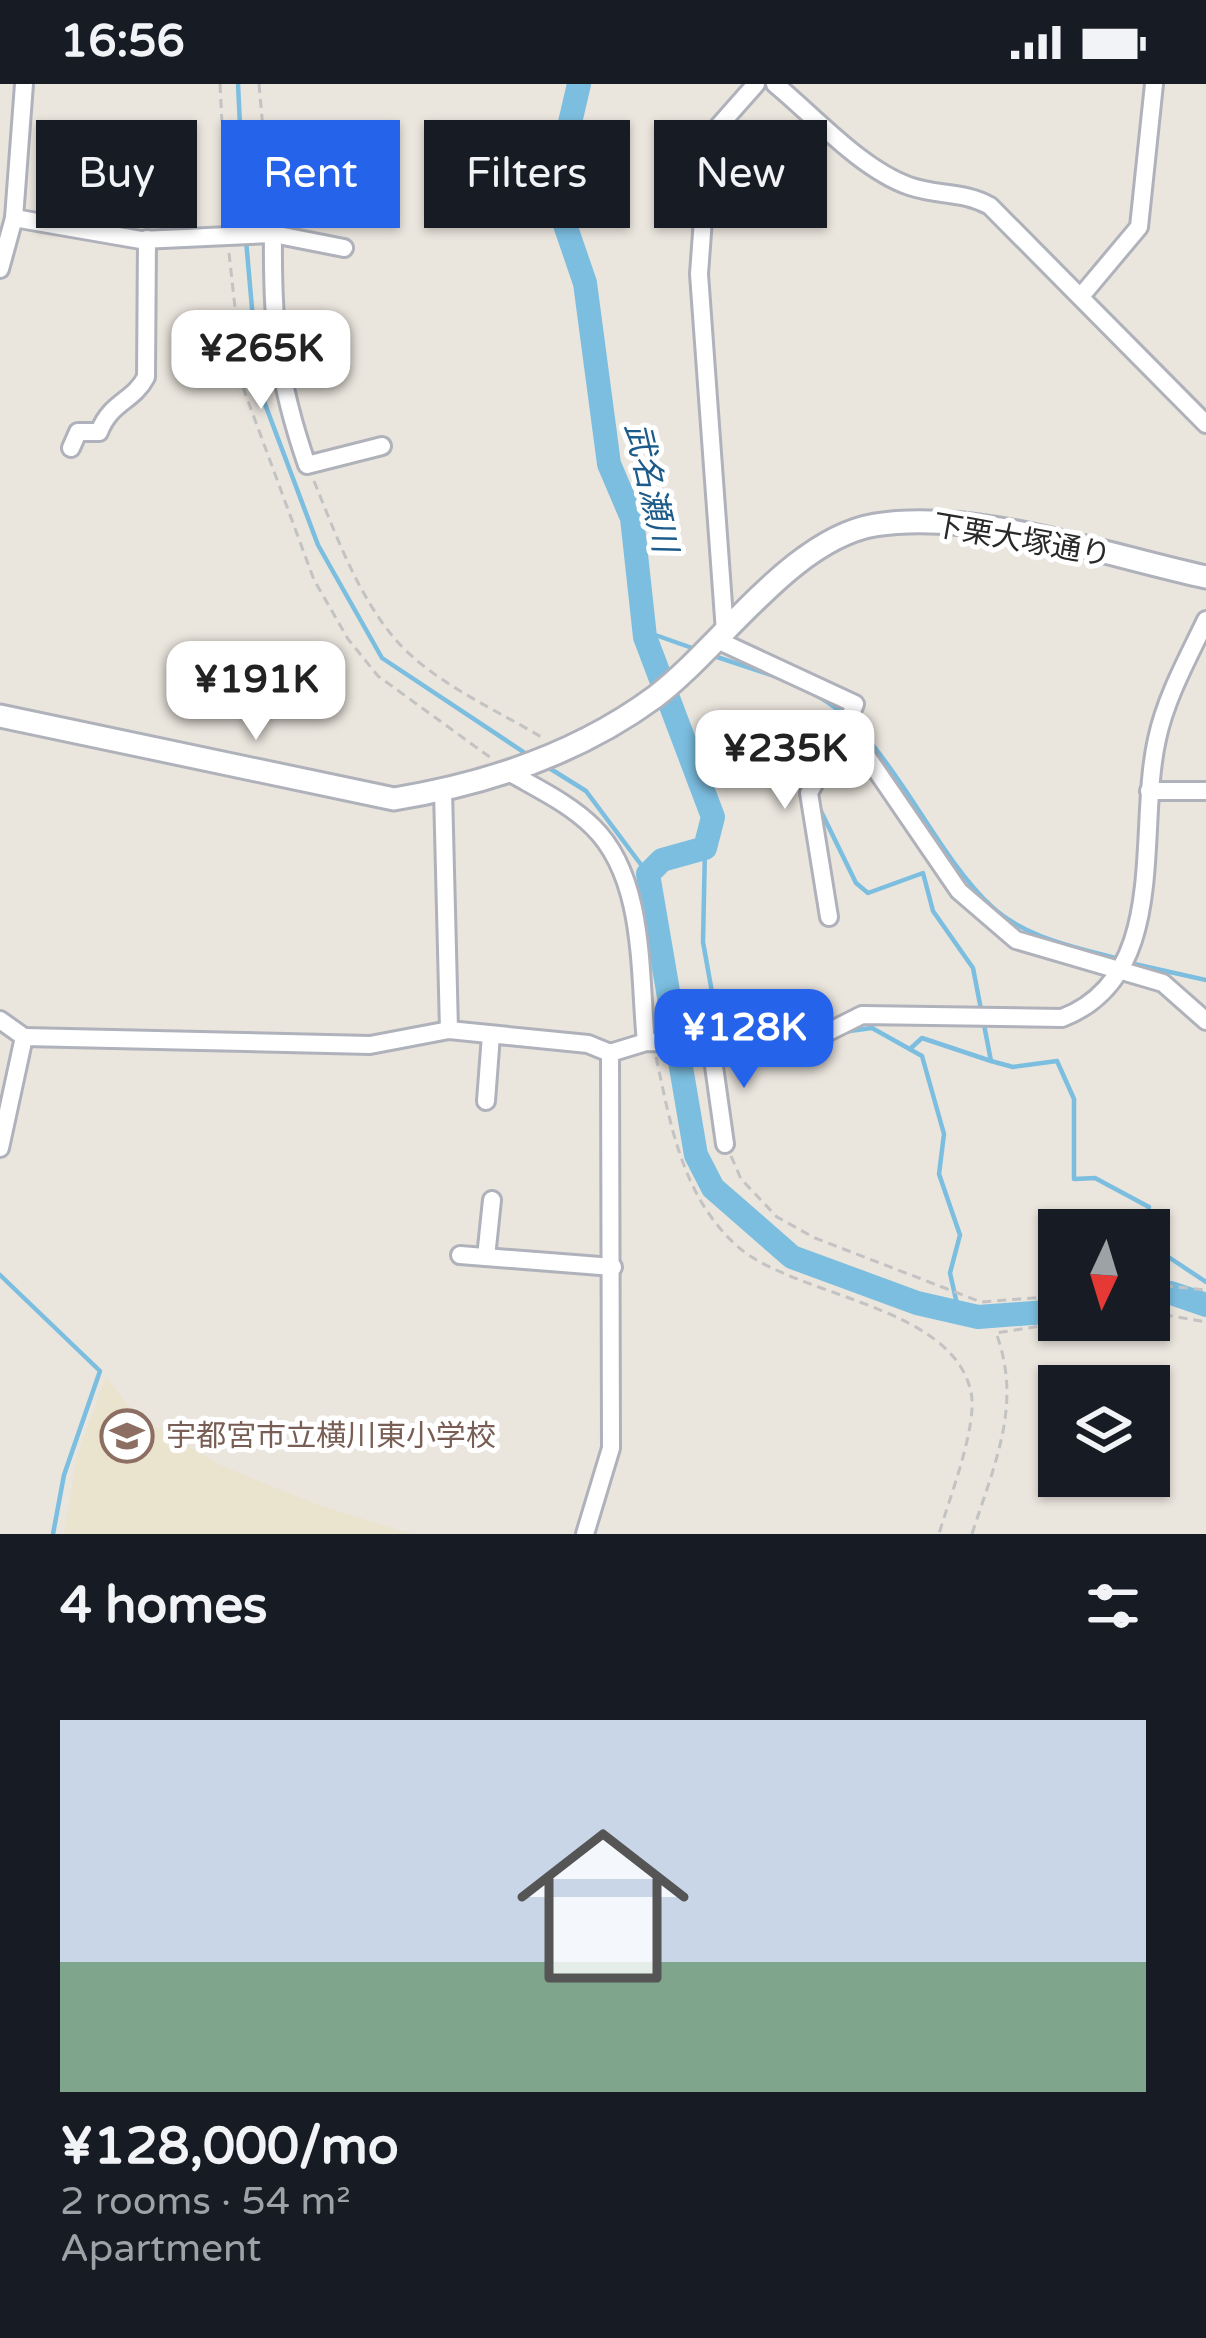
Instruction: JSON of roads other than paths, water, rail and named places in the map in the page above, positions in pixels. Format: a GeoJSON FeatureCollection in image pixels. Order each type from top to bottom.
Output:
{"type":"FeatureCollection","features":[{"type":"Feature","properties":{"kind":"street"},"geometry":{"type":"LineString","coordinates":[[0,269],[14,218],[24,84]]}},
{"type":"Feature","properties":{"kind":"street"},"geometry":{"type":"LineString","coordinates":[[756,84],[709,137],[699,274],[720,636],[855,704],[809,793],[829,917]]}},
{"type":"Feature","properties":{"kind":"street"},"geometry":{"type":"LineString","coordinates":[[775,84],[889,177],[913,188],[970,194],[990,206],[1206,424]]}},
{"type":"Feature","properties":{"kind":"street"},"geometry":{"type":"LineString","coordinates":[[1082,295],[1139,227],[1154,84]]}},
{"type":"Feature","properties":{"kind":"street"},"geometry":{"type":"LineString","coordinates":[[14,218],[147,239],[273,234],[344,248]]}},
{"type":"Feature","properties":{"kind":"street"},"geometry":{"type":"LineString","coordinates":[[273,234],[275,348],[282,394],[307,465],[382,446]]}},
{"type":"Feature","properties":{"kind":"street"},"geometry":{"type":"LineString","coordinates":[[71,448],[78,432],[98,432],[108,408],[140,389],[146,377],[147,239]]}},
{"type":"Feature","properties":{"kind":"street","name":"下栗大塚通り"},"geometry":{"type":"LineString","coordinates":[[510,770],[563,751],[654,697],[807,556],[869,526],[924,520],[983,527],[1206,577]]}},
{"type":"Feature","properties":{"kind":"street"},"geometry":{"type":"LineString","coordinates":[[0,1020],[24,1037],[370,1045],[449,1030],[588,1044],[610,1053],[652,1043],[806,1043],[862,1015],[1062,1018],[1086,1009],[1123,972],[1137,930],[1150,791],[1162,722],[1206,620]]}},
{"type":"Feature","properties":{"kind":"street"},"geometry":{"type":"LineString","coordinates":[[0,716],[394,799],[443,791],[510,770],[596,829],[620,869],[633,906],[652,1043]]}},
{"type":"Feature","properties":{"kind":"street"},"geometry":{"type":"LineString","coordinates":[[846,726],[958,891],[1016,940],[1163,983],[1206,1021]]}},
{"type":"Feature","properties":{"kind":"street"},"geometry":{"type":"LineString","coordinates":[[443,791],[449,1030]]}},
{"type":"Feature","properties":{"kind":"street"},"geometry":{"type":"LineString","coordinates":[[1150,791],[1206,791]]}},
{"type":"Feature","properties":{"kind":"street"},"geometry":{"type":"LineString","coordinates":[[486,1101],[491,1035]]}},
{"type":"Feature","properties":{"kind":"street"},"geometry":{"type":"LineString","coordinates":[[0,1148],[24,1037]]}},
{"type":"Feature","properties":{"kind":"street"},"geometry":{"type":"LineString","coordinates":[[707,1045],[725,1144]]}},
{"type":"Feature","properties":{"kind":"street"},"geometry":{"type":"LineString","coordinates":[[585,1534],[610,1448],[610,1053]]}},
{"type":"Feature","properties":{"kind":"street"},"geometry":{"type":"LineString","coordinates":[[486,1257],[492,1200]]}},
{"type":"Feature","properties":{"kind":"street"},"geometry":{"type":"LineString","coordinates":[[460,1255],[613,1267]]}},
{"type":"Feature","properties":{"kind":"waterway"},"geometry":{"type":"LineString","coordinates":[[238,84],[245,229]]}},
{"type":"Feature","properties":{"kind":"waterway","name":"武名瀬川"},"geometry":{"type":"LineString","coordinates":[[579,84],[562,157],[560,210],[585,283],[609,464],[632,518],[645,637],[713,817],[705,848],[662,860],[648,874],[696,1155],[713,1188],[792,1257],[917,1303],[978,1317],[1038,1313]]}},
{"type":"Feature","properties":{"kind":"waterway"},"geometry":{"type":"LineString","coordinates":[[246,240],[259,388],[318,545],[382,658],[531,757]]}},
{"type":"Feature","properties":{"kind":"waterway"},"geometry":{"type":"LineString","coordinates":[[644,631],[695,649]]}},
{"type":"Feature","properties":{"kind":"waterway"},"geometry":{"type":"LineString","coordinates":[[711,655],[786,680]]}},
{"type":"Feature","properties":{"kind":"waterway"},"geometry":{"type":"LineString","coordinates":[[812,693],[863,734],[947,853],[991,906],[1035,934],[1119,959]]}},
{"type":"Feature","properties":{"kind":"waterway"},"geometry":{"type":"LineString","coordinates":[[807,781],[837,709]]}},
{"type":"Feature","properties":{"kind":"waterway"},"geometry":{"type":"LineString","coordinates":[[546,766],[586,791],[648,874]]}},
{"type":"Feature","properties":{"kind":"waterway"},"geometry":{"type":"LineString","coordinates":[[815,799],[856,883],[868,893],[923,873],[933,911],[973,968],[991,1061],[1013,1067],[1057,1061],[1074,1099],[1074,1179],[1095,1178],[1148,1209]]}},
{"type":"Feature","properties":{"kind":"waterway"},"geometry":{"type":"LineString","coordinates":[[705,848],[703,942],[715,1009],[745,1026],[813,1032]]}},
{"type":"Feature","properties":{"kind":"waterway"},"geometry":{"type":"LineString","coordinates":[[1130,963],[1206,980]]}},
{"type":"Feature","properties":{"kind":"waterway"},"geometry":{"type":"LineString","coordinates":[[842,1032],[872,1028],[922,1056],[944,1134],[939,1174],[960,1235],[950,1273],[959,1313]]}},
{"type":"Feature","properties":{"kind":"waterway"},"geometry":{"type":"LineString","coordinates":[[911,1048],[922,1038],[991,1061]]}},
{"type":"Feature","properties":{"kind":"waterway"},"geometry":{"type":"LineString","coordinates":[[1170,1258],[1206,1282]]}},
{"type":"Feature","properties":{"kind":"waterway"},"geometry":{"type":"LineString","coordinates":[[0,1275],[100,1371],[64,1475],[53,1534]]}},
{"type":"Feature","properties":{"kind":"waterway","name":"武名瀬川"},"geometry":{"type":"LineString","coordinates":[[1170,1293],[1206,1305]]}},
{"type":"Feature","properties":{"kind":"place","name":"宇都宮市立横川東小学校"},"geometry":{"type":"Point","coordinates":[127,1436]}}]}
